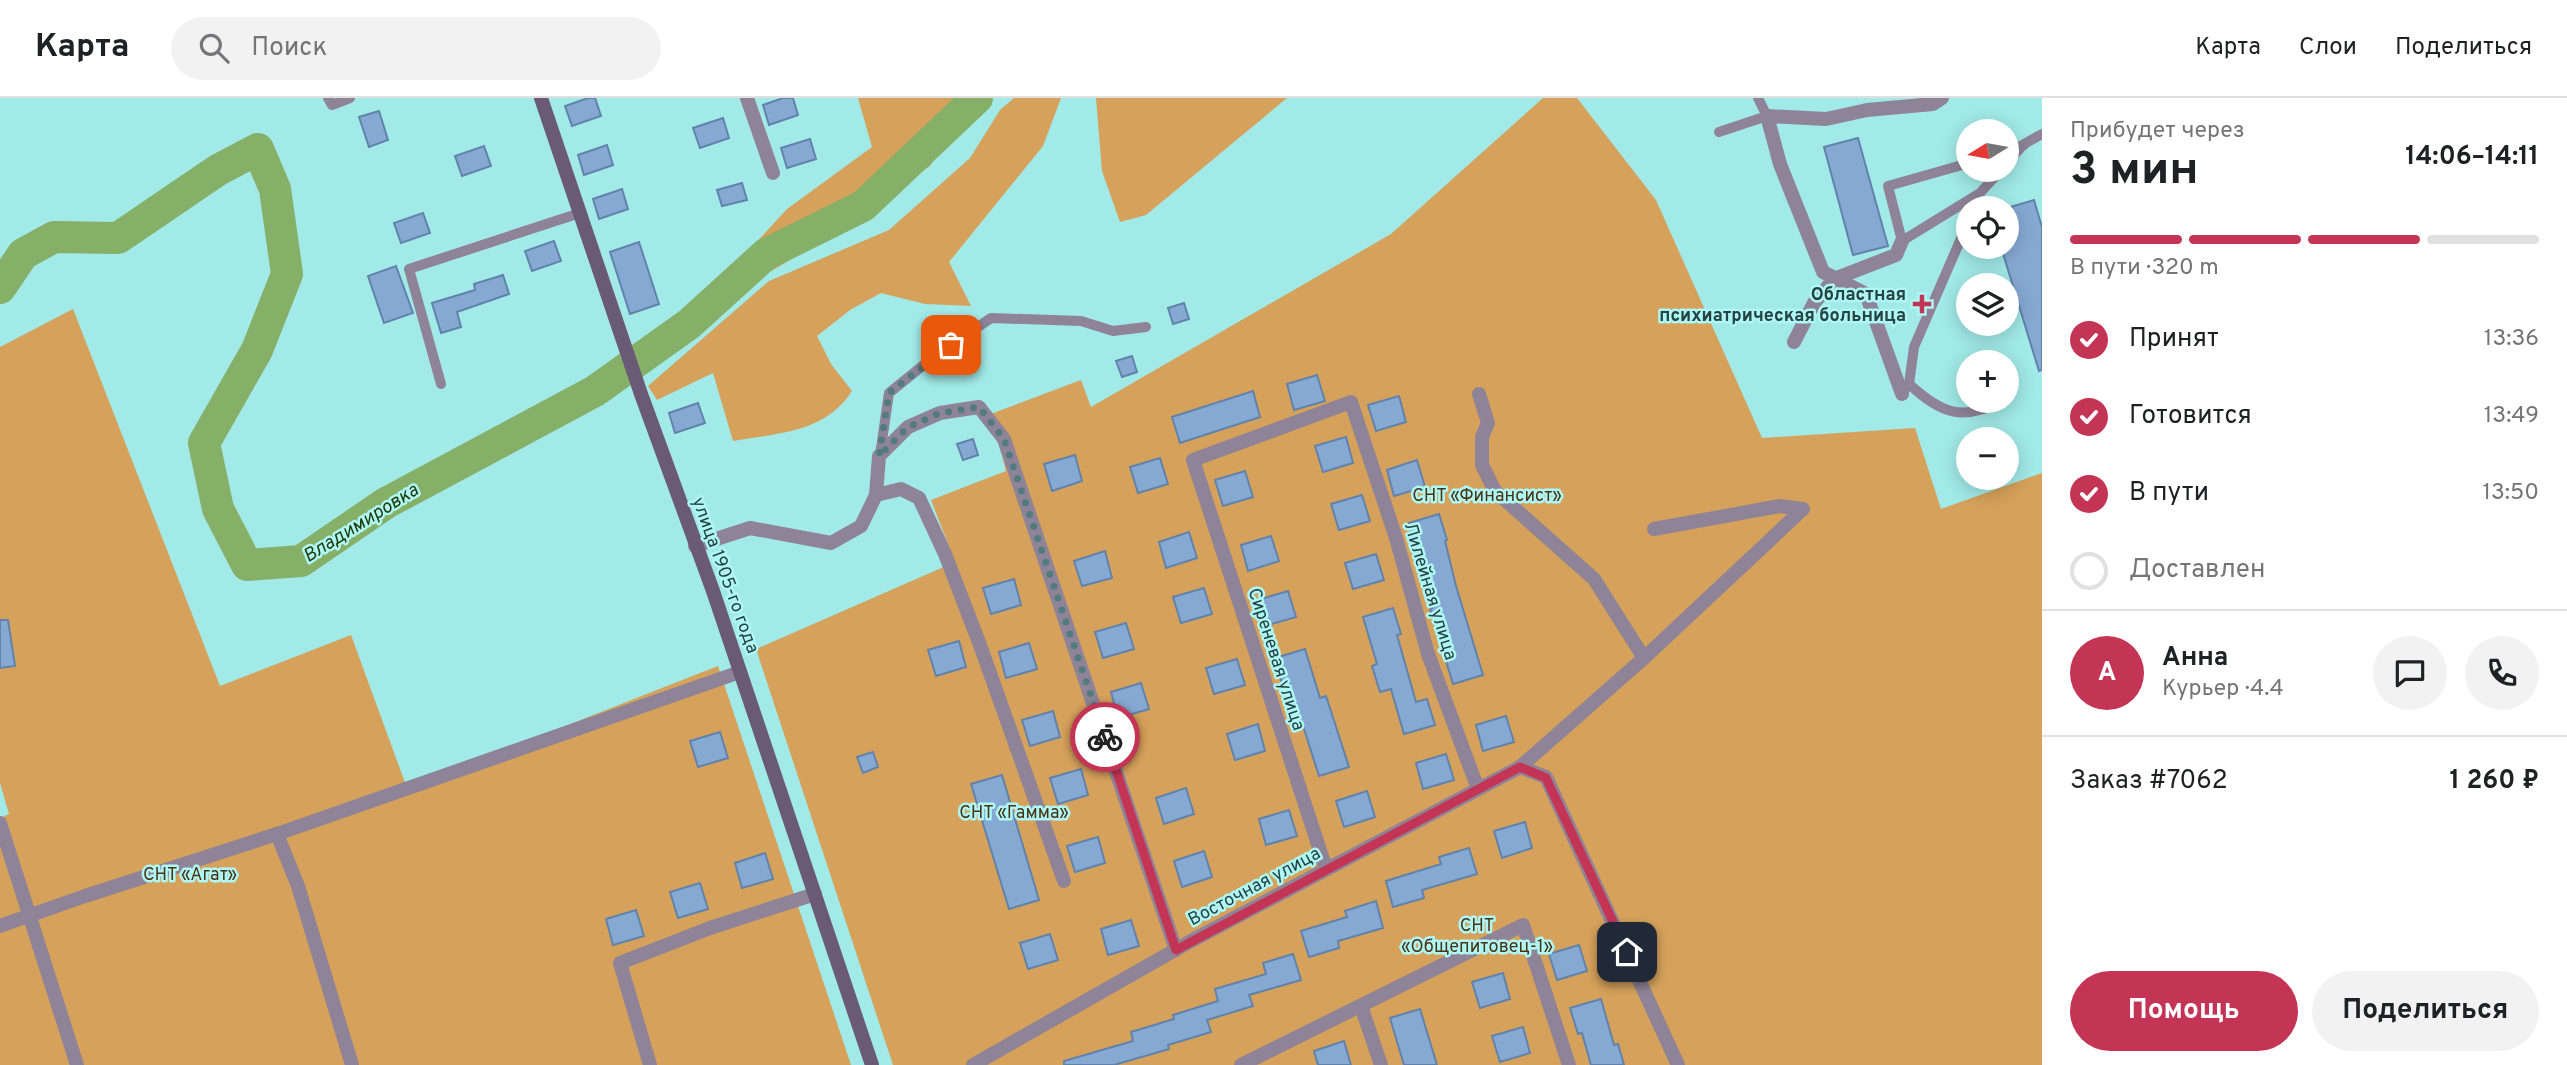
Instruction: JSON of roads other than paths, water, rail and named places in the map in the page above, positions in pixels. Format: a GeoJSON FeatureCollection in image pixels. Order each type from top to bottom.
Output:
{"type":"FeatureCollection","features":[{"type":"Feature","properties":{"kind":"street","name":"улица 1905-го года"},"geometry":{"type":"LineString","coordinates":[[541,98],[621,337],[740,672],[872,1065]]}},
{"type":"Feature","properties":{"kind":"street"},"geometry":{"type":"LineString","coordinates":[[747,98],[773,173]]}},
{"type":"Feature","properties":{"kind":"street"},"geometry":{"type":"LineString","coordinates":[[1905,389],[1866,294],[1823,272],[1780,164],[1766,116],[1826,120],[1867,110],[1933,104],[1942,98]]}},
{"type":"Feature","properties":{"kind":"street"},"geometry":{"type":"LineString","coordinates":[[1794,342],[1814,303],[1833,279],[1896,256],[1902,241]]}},
{"type":"Feature","properties":{"kind":"street"},"geometry":{"type":"LineString","coordinates":[[1479,394],[1488,423],[1482,437],[1482,465],[1495,491],[1594,579],[1644,658]]}},
{"type":"Feature","properties":{"kind":"street","name":"Сиреневая улица"},"geometry":{"type":"LineString","coordinates":[[1326,869],[1193,460],[1351,402]]}},
{"type":"Feature","properties":{"kind":"street","name":"Лилейная улица"},"geometry":{"type":"LineString","coordinates":[[1351,402],[1396,538],[1429,654],[1478,789]]}},
{"type":"Feature","properties":{"kind":"street"},"geometry":{"type":"LineString","coordinates":[[695,546],[750,528],[831,543],[861,526],[876,495],[879,456],[908,427],[940,413],[979,407],[1004,439],[1176,950]]}},
{"type":"Feature","properties":{"kind":"street"},"geometry":{"type":"LineString","coordinates":[[876,495],[901,489],[919,498],[945,554],[984,657],[1064,881]]}},
{"type":"Feature","properties":{"kind":"street","name":"Восточная улица"},"geometry":{"type":"LineString","coordinates":[[973,1065],[1176,950],[1520,767],[1644,658],[1803,509],[1780,506],[1654,529]]}},
{"type":"Feature","properties":{"kind":"street"},"geometry":{"type":"LineString","coordinates":[[0,926],[277,834],[740,672]]}},
{"type":"Feature","properties":{"kind":"street"},"geometry":{"type":"LineString","coordinates":[[1520,767],[1546,778],[1678,1065]]}},
{"type":"Feature","properties":{"kind":"street"},"geometry":{"type":"LineString","coordinates":[[0,823],[77,1065]]}},
{"type":"Feature","properties":{"kind":"street"},"geometry":{"type":"LineString","coordinates":[[277,834],[298,886],[352,1065]]}},
{"type":"Feature","properties":{"kind":"street"},"geometry":{"type":"LineString","coordinates":[[650,1065],[620,963],[710,928],[815,894]]}},
{"type":"Feature","properties":{"kind":"street"},"geometry":{"type":"LineString","coordinates":[[1241,1065],[1523,925],[1569,1065]]}},
{"type":"Feature","properties":{"kind":"street"},"geometry":{"type":"LineString","coordinates":[[1361,1006],[1381,1065]]}},
{"type":"Feature","properties":{"kind":"lane"},"geometry":{"type":"LineString","coordinates":[[328,98],[332,105],[350,98]]}},
{"type":"Feature","properties":{"kind":"lane"},"geometry":{"type":"LineString","coordinates":[[1719,132],[1766,116],[1758,98]]}},
{"type":"Feature","properties":{"kind":"lane"},"geometry":{"type":"LineString","coordinates":[[2020,146],[2042,134]]}},
{"type":"Feature","properties":{"kind":"lane"},"geometry":{"type":"LineString","coordinates":[[2020,149],[2024,145]]}},
{"type":"Feature","properties":{"kind":"lane"},"geometry":{"type":"LineString","coordinates":[[1956,167],[1888,186],[1902,241],[1980,193],[1990,182]]}},
{"type":"Feature","properties":{"kind":"lane"},"geometry":{"type":"LineString","coordinates":[[441,384],[409,269],[580,213]]}},
{"type":"Feature","properties":{"kind":"lane"},"geometry":{"type":"LineString","coordinates":[[1956,250],[1914,347],[1905,389],[1956,414],[1963,413]]}},
{"type":"Feature","properties":{"kind":"lane"},"geometry":{"type":"LineString","coordinates":[[879,456],[889,393],[931,359],[991,318],[1081,321],[1114,331],[1146,327]]}},
{"type":"Feature","properties":{"kind":"waterway","name":"Владимировка"},"geometry":{"type":"LineString","coordinates":[[0,288],[23,254],[54,237],[118,238],[218,170],[258,149],[275,189],[287,274],[257,350],[204,443],[218,509],[247,565],[301,561],[386,503],[595,391],[689,324],[766,254],[863,206],[977,98]]}},
{"type":"Feature","properties":{"kind":"place","name":"Областная психиатрическая больница"},"geometry":{"type":"Point","coordinates":[1922,304]}},
{"type":"Feature","properties":{"kind":"park label","name":"СНТ «Финансист»"},"geometry":{"type":"Point","coordinates":[1487,495]}},
{"type":"Feature","properties":{"kind":"park label","name":"СНТ «Гамма»"},"geometry":{"type":"Point","coordinates":[1014,812]}},
{"type":"Feature","properties":{"kind":"park label","name":"СНТ «Агат»"},"geometry":{"type":"Point","coordinates":[190,874]}},
{"type":"Feature","properties":{"kind":"park label","name":"СНТ «Общепитовец-1»"},"geometry":{"type":"Point","coordinates":[1477,935]}}]}
